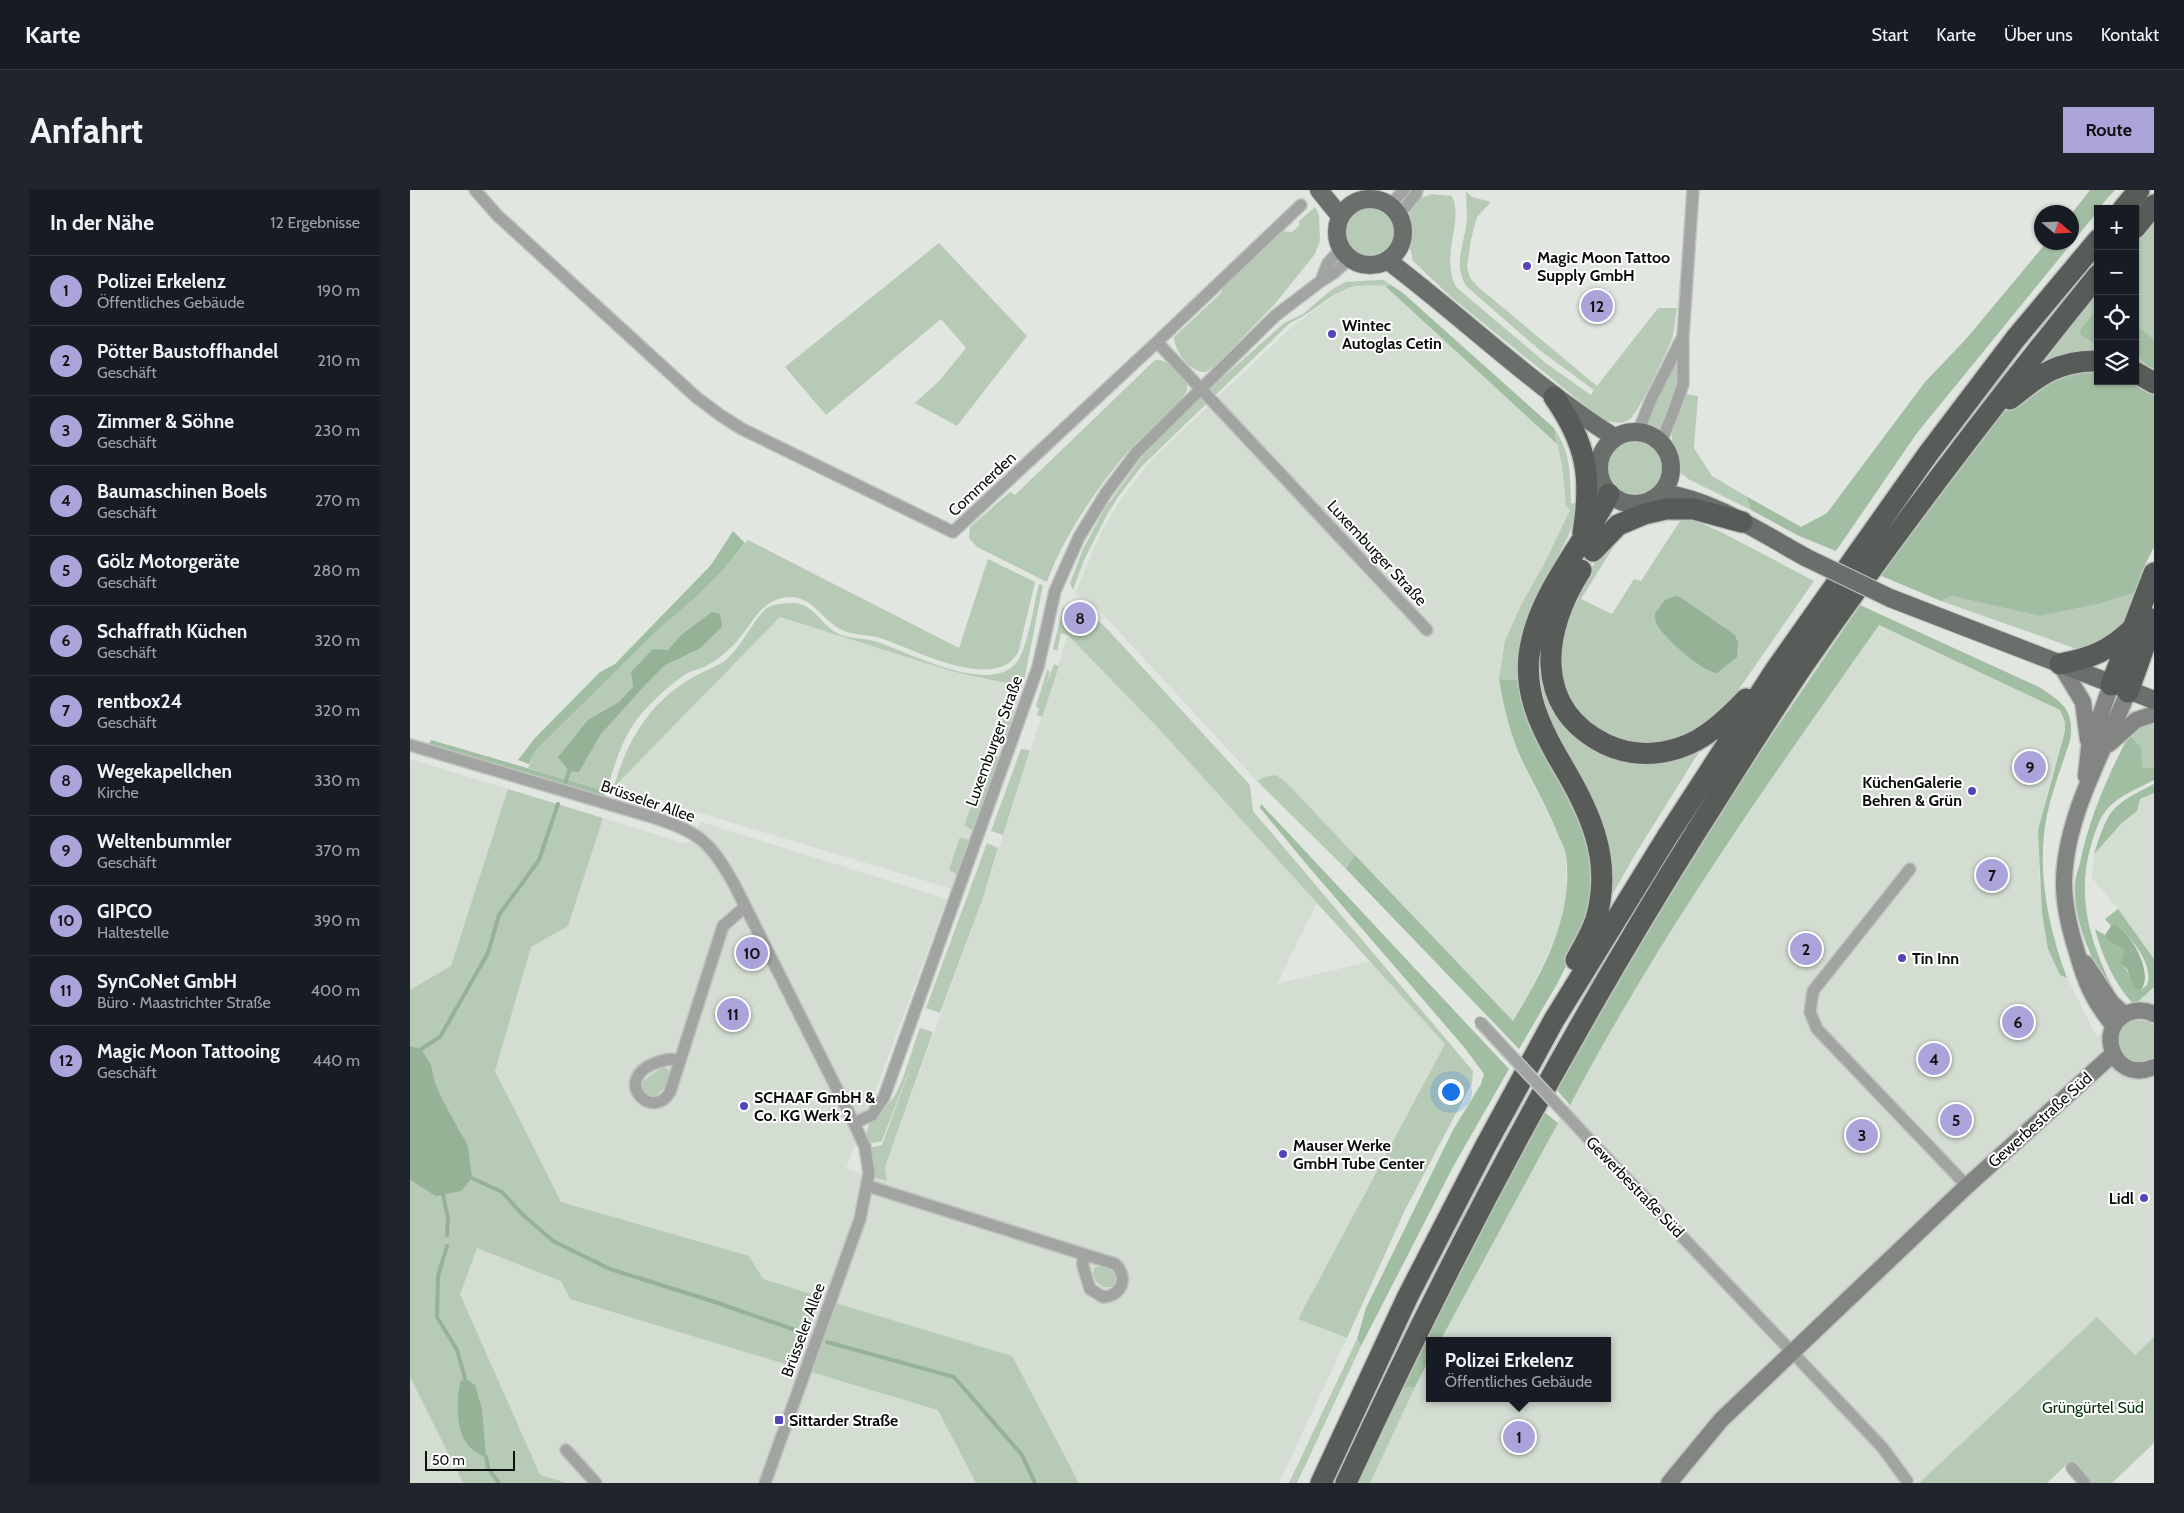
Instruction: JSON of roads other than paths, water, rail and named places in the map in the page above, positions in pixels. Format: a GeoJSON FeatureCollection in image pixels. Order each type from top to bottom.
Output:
{"type":"FeatureCollection","features":[{"type":"Feature","properties":{"kind":"highway"},"geometry":{"type":"LineString","coordinates":[[2126,205],[2139,190]]}},
{"type":"Feature","properties":{"kind":"highway"},"geometry":{"type":"LineString","coordinates":[[2139,223],[2154,205]]}},
{"type":"Feature","properties":{"kind":"highway"},"geometry":{"type":"LineString","coordinates":[[1321,1483],[1408,1296],[1554,1020],[1667,836],[1776,669],[1928,454],[2016,338],[2094,245]]}},
{"type":"Feature","properties":{"kind":"highway"},"geometry":{"type":"LineString","coordinates":[[1346,1483],[1445,1278],[1506,1160],[1606,980],[1666,880],[1756,737],[1814,650],[1947,466],[2094,280]]}},
{"type":"Feature","properties":{"kind":"highway"},"geometry":{"type":"LineString","coordinates":[[1947,466],[2004,404],[2036,377],[2060,366],[2080,360],[2094,361]]}},
{"type":"Feature","properties":{"kind":"highway"},"geometry":{"type":"LineString","coordinates":[[2139,374],[2154,383]]}},
{"type":"Feature","properties":{"kind":"highway"},"geometry":{"type":"LineString","coordinates":[[1554,397],[1577,436],[1582,451],[1587,492],[1587,546],[1553,631],[1550,656],[1551,673],[1561,702],[1581,728],[1595,739],[1612,747],[1636,753],[1664,752],[1681,748],[1728,717],[1776,669]]}},
{"type":"Feature","properties":{"kind":"highway"},"geometry":{"type":"LineString","coordinates":[[1554,1020],[1566,980],[1596,919],[1602,868],[1600,849],[1592,821],[1542,729],[1530,692],[1528,677],[1532,638],[1546,602],[1587,546],[1616,498]]}},
{"type":"Feature","properties":{"kind":"highway"},"geometry":{"type":"LineString","coordinates":[[1587,546],[1618,525],[1644,514],[1666,508],[1694,509],[1742,522]]}},
{"type":"Feature","properties":{"kind":"highway"},"geometry":{"type":"LineString","coordinates":[[2119,688],[2145,627],[2154,573]]}},
{"type":"Feature","properties":{"kind":"highway"},"geometry":{"type":"LineString","coordinates":[[2060,664],[2101,653],[2145,627]]}},
{"type":"Feature","properties":{"kind":"highway"},"geometry":{"type":"LineString","coordinates":[[2145,627],[2148,653],[2154,671]]}},
{"type":"Feature","properties":{"kind":"main road"},"geometry":{"type":"LineString","coordinates":[[1319,190],[1345,210]]}},
{"type":"Feature","properties":{"kind":"main road"},"geometry":{"type":"LineString","coordinates":[[1327,190],[1345,210]]}},
{"type":"Feature","properties":{"kind":"main road"},"geometry":{"type":"LineString","coordinates":[[1370,198],[1380,200],[1394,210],[1403,233],[1392,256],[1378,264],[1368,265],[1345,254],[1336,233],[1345,210],[1359,200],[1370,198]]}},
{"type":"Feature","properties":{"kind":"main road"},"geometry":{"type":"LineString","coordinates":[[1392,256],[1431,293],[1554,397],[1610,441]]}},
{"type":"Feature","properties":{"kind":"main road"},"geometry":{"type":"LineString","coordinates":[[1638,432],[1653,436],[1661,442],[1670,458],[1670,476],[1661,493],[1645,503],[1635,505],[1616,498],[1599,476],[1598,465],[1601,453],[1610,441],[1624,433],[1638,432]]}},
{"type":"Feature","properties":{"kind":"main road"},"geometry":{"type":"LineString","coordinates":[[1670,476],[1718,501],[1742,522]]}},
{"type":"Feature","properties":{"kind":"main road"},"geometry":{"type":"LineString","coordinates":[[1661,493],[1695,500],[1742,522],[1807,558],[1890,598],[2154,700]]}},
{"type":"Feature","properties":{"kind":"main road"},"geometry":{"type":"LineString","coordinates":[[2060,664],[2084,702],[2095,750]]}},
{"type":"Feature","properties":{"kind":"main road"},"geometry":{"type":"LineString","coordinates":[[2119,688],[2095,750],[2067,853],[2064,881],[2066,907],[2076,950],[2111,1002],[2119,1021]]}},
{"type":"Feature","properties":{"kind":"main road"},"geometry":{"type":"LineString","coordinates":[[2095,750],[2136,720],[2154,714]]}},
{"type":"Feature","properties":{"kind":"main road"},"geometry":{"type":"LineString","coordinates":[[2154,1014],[2137,1011],[2119,1021],[2110,1040],[2113,1054],[2120,1063],[2130,1069],[2144,1070],[2154,1067]]}},
{"type":"Feature","properties":{"kind":"main road","name":"Gewerbestraße Süd"},"geometry":{"type":"LineString","coordinates":[[1669,1483],[1721,1420],[1967,1186],[2113,1054]]}},
{"type":"Feature","properties":{"kind":"street","name":"Commerden"},"geometry":{"type":"LineString","coordinates":[[475,190],[497,214],[549,263],[696,397],[720,415],[789,453],[953,532],[1301,205]]}},
{"type":"Feature","properties":{"kind":"street"},"geometry":{"type":"LineString","coordinates":[[1394,210],[1404,190]]}},
{"type":"Feature","properties":{"kind":"street"},"geometry":{"type":"LineString","coordinates":[[1394,210],[1416,194],[1416,190]]}},
{"type":"Feature","properties":{"kind":"street"},"geometry":{"type":"LineString","coordinates":[[1661,442],[1674,413],[1683,384],[1683,336],[1693,190]]}},
{"type":"Feature","properties":{"kind":"street","name":"Luxemburger Straße"},"geometry":{"type":"LineString","coordinates":[[854,1123],[872,1115],[884,1097],[1038,666],[1056,591],[1080,537],[1106,493],[1136,454],[1275,316],[1335,272],[1345,254]]}},
{"type":"Feature","properties":{"kind":"street"},"geometry":{"type":"LineString","coordinates":[[1638,432],[1650,402],[1683,336]]}},
{"type":"Feature","properties":{"kind":"street"},"geometry":{"type":"LineString","coordinates":[[1157,342],[1201,389]]}},
{"type":"Feature","properties":{"kind":"street","name":"Luxemburger Straße"},"geometry":{"type":"LineString","coordinates":[[1201,389],[1427,630]]}},
{"type":"Feature","properties":{"kind":"street","name":"Brüsseler Allee"},"geometry":{"type":"LineString","coordinates":[[410,745],[684,828],[700,838],[720,860],[854,1123],[865,1147],[869,1173],[868,1186],[860,1219],[766,1483]]}},
{"type":"Feature","properties":{"kind":"street"},"geometry":{"type":"LineString","coordinates":[[1910,869],[1813,991],[1810,1012],[1817,1029],[1967,1186]]}},
{"type":"Feature","properties":{"kind":"street"},"geometry":{"type":"LineString","coordinates":[[680,1060],[723,926],[745,907]]}},
{"type":"Feature","properties":{"kind":"street","name":"Gewerbestraße Süd"},"geometry":{"type":"LineString","coordinates":[[1480,1022],[1882,1447],[1907,1480]]}},
{"type":"Feature","properties":{"kind":"street"},"geometry":{"type":"LineString","coordinates":[[868,1186],[1083,1254]]}},
{"type":"Feature","properties":{"kind":"street"},"geometry":{"type":"LineString","coordinates":[[566,1450],[596,1483]]}},
{"type":"Feature","properties":{"kind":"street"},"geometry":{"type":"LineString","coordinates":[[2072,1468],[2085,1483]]}},
{"type":"Feature","properties":{"kind":"waterway"},"geometry":{"type":"LineString","coordinates":[[565,784],[569,771]]}},
{"type":"Feature","properties":{"kind":"waterway"},"geometry":{"type":"LineString","coordinates":[[421,1049],[440,1037],[488,953],[499,915],[539,860],[558,804]]}},
{"type":"Feature","properties":{"kind":"waterway"},"geometry":{"type":"LineString","coordinates":[[472,1178],[502,1192],[522,1214],[553,1241],[610,1269],[712,1301],[807,1334]]}},
{"type":"Feature","properties":{"kind":"waterway"},"geometry":{"type":"LineString","coordinates":[[443,1195],[448,1218],[447,1235]]}},
{"type":"Feature","properties":{"kind":"waterway"},"geometry":{"type":"LineString","coordinates":[[447,1246],[438,1276],[437,1317],[457,1350],[465,1378]]}},
{"type":"Feature","properties":{"kind":"waterway"},"geometry":{"type":"LineString","coordinates":[[827,1342],[954,1377],[1022,1455],[1035,1483]]}},
{"type":"Feature","properties":{"kind":"waterway"},"geometry":{"type":"LineString","coordinates":[[486,1457],[488,1468],[499,1483]]}},
{"type":"Feature","properties":{"kind":"place","name":"Magic Moon Tattoo Supply GmbH"},"geometry":{"type":"Point","coordinates":[1527,266]}},
{"type":"Feature","properties":{"kind":"place","name":"Magic Moon Tattooing"},"geometry":{"type":"Point","coordinates":[1597,306]}},
{"type":"Feature","properties":{"kind":"place","name":"Wintec Autoglas Cetin"},"geometry":{"type":"Point","coordinates":[1332,334]}},
{"type":"Feature","properties":{"kind":"place","name":"Wegekapellchen"},"geometry":{"type":"Point","coordinates":[1080,618]}},
{"type":"Feature","properties":{"kind":"place","name":"Weltenbummler"},"geometry":{"type":"Point","coordinates":[2030,767]}},
{"type":"Feature","properties":{"kind":"place","name":"KüchenGalerie Behren & Grün"},"geometry":{"type":"Point","coordinates":[1972,791]}},
{"type":"Feature","properties":{"kind":"place","name":"rentbox24"},"geometry":{"type":"Point","coordinates":[1992,875]}},
{"type":"Feature","properties":{"kind":"place","name":"Pötter Baustoffhandel"},"geometry":{"type":"Point","coordinates":[1806,949]}},
{"type":"Feature","properties":{"kind":"place","name":"GIPCO"},"geometry":{"type":"Point","coordinates":[752,953]}},
{"type":"Feature","properties":{"kind":"place","name":"Tin Inn"},"geometry":{"type":"Point","coordinates":[1902,958]}},
{"type":"Feature","properties":{"kind":"place","name":"SynCoNet GmbH"},"geometry":{"type":"Point","coordinates":[733,1014]}},
{"type":"Feature","properties":{"kind":"place","name":"Schaffrath Küchen"},"geometry":{"type":"Point","coordinates":[2018,1022]}},
{"type":"Feature","properties":{"kind":"place","name":"Baumaschinen Boels"},"geometry":{"type":"Point","coordinates":[1934,1059]}},
{"type":"Feature","properties":{"kind":"place","name":"SCHAAF GmbH & Co. KG Werk 2"},"geometry":{"type":"Point","coordinates":[744,1106]}},
{"type":"Feature","properties":{"kind":"place","name":"Gölz Motorgeräte"},"geometry":{"type":"Point","coordinates":[1956,1120]}},
{"type":"Feature","properties":{"kind":"place","name":"Zimmer & Söhne"},"geometry":{"type":"Point","coordinates":[1862,1135]}},
{"type":"Feature","properties":{"kind":"place","name":"Mauser Werke GmbH Tube Center"},"geometry":{"type":"Point","coordinates":[1283,1154]}},
{"type":"Feature","properties":{"kind":"place","name":"Lidl"},"geometry":{"type":"Point","coordinates":[2144,1198]}},
{"type":"Feature","properties":{"kind":"place","name":"Sittarder Straße"},"geometry":{"type":"Point","coordinates":[779,1420]}},
{"type":"Feature","properties":{"kind":"place","name":"Polizei Erkelenz"},"geometry":{"type":"Point","coordinates":[1519,1437]}},
{"type":"Feature","properties":{"kind":"park label","name":"Grüngürtel Süd"},"geometry":{"type":"Point","coordinates":[2093,1407]}}]}
